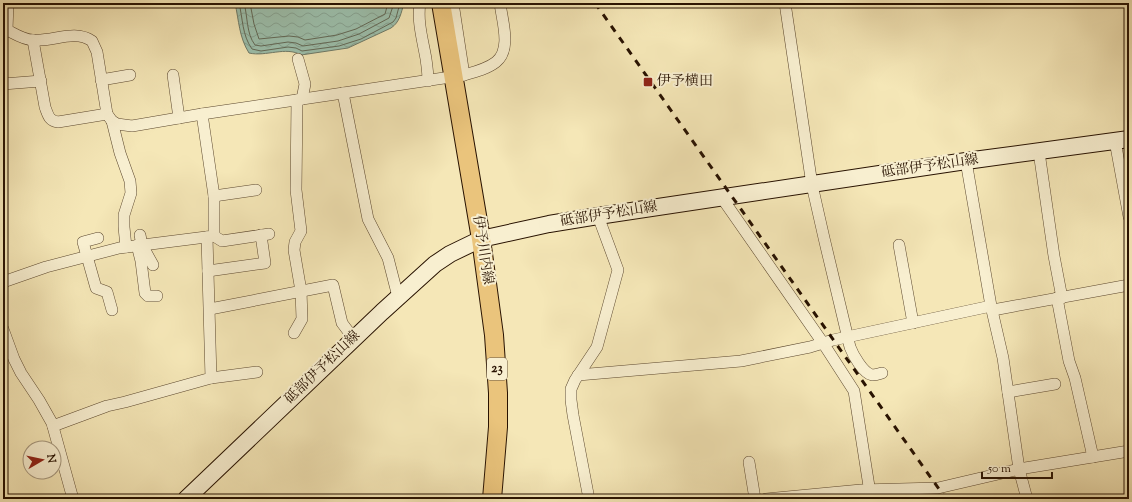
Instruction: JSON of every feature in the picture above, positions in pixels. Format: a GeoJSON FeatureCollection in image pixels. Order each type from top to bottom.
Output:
{"type":"FeatureCollection","features":[{"type":"Feature","properties":{"kind":"main road","name":"伊予川内線"},"geometry":{"type":"LineString","coordinates":[[441,3],[459,76],[492,320],[498,393],[496,469],[492,499]]}},
{"type":"Feature","properties":{"kind":"main road","name":"砥部伊予松山線"},"geometry":{"type":"LineString","coordinates":[[186,499],[434,264],[450,254],[481,239],[549,224],[598,216],[966,161],[1122,140]]}},
{"type":"Feature","properties":{"kind":"street"},"geometry":{"type":"LineString","coordinates":[[8,3],[5,32],[33,40],[80,35],[92,41],[95,46],[109,118],[130,182],[131,193],[124,215],[124,227],[153,265]]}},
{"type":"Feature","properties":{"kind":"street"},"geometry":{"type":"LineString","coordinates":[[420,3],[418,12],[428,81]]}},
{"type":"Feature","properties":{"kind":"street"},"geometry":{"type":"LineString","coordinates":[[453,3],[459,76]]}},
{"type":"Feature","properties":{"kind":"street"},"geometry":{"type":"LineString","coordinates":[[33,40],[46,107],[49,117],[53,122],[109,118],[117,124],[132,126],[202,114],[459,76],[485,68],[496,62],[503,55],[505,39],[500,3]]}},
{"type":"Feature","properties":{"kind":"street"},"geometry":{"type":"LineString","coordinates":[[785,3],[812,184],[850,347],[865,371],[872,375],[882,373]]}},
{"type":"Feature","properties":{"kind":"street"},"geometry":{"type":"LineString","coordinates":[[294,333],[302,319],[300,291],[294,250],[295,242],[301,231],[296,190],[300,100],[305,84],[298,59]]}},
{"type":"Feature","properties":{"kind":"street"},"geometry":{"type":"LineString","coordinates":[[101,80],[130,75]]}},
{"type":"Feature","properties":{"kind":"street"},"geometry":{"type":"LineString","coordinates":[[173,75],[179,118]]}},
{"type":"Feature","properties":{"kind":"street"},"geometry":{"type":"LineString","coordinates":[[3,84],[41,81]]}},
{"type":"Feature","properties":{"kind":"street"},"geometry":{"type":"LineString","coordinates":[[343,94],[368,219],[388,258],[398,297]]}},
{"type":"Feature","properties":{"kind":"street"},"geometry":{"type":"LineString","coordinates":[[202,114],[214,196],[208,272],[211,378]]}},
{"type":"Feature","properties":{"kind":"street"},"geometry":{"type":"LineString","coordinates":[[1122,140],[1129,217]]}},
{"type":"Feature","properties":{"kind":"street"},"geometry":{"type":"LineString","coordinates":[[1039,152],[1069,361],[1075,378],[1093,457]]}},
{"type":"Feature","properties":{"kind":"street"},"geometry":{"type":"LineString","coordinates":[[966,161],[992,308],[1003,358],[1019,469],[1027,499]]}},
{"type":"Feature","properties":{"kind":"street"},"geometry":{"type":"LineString","coordinates":[[214,196],[256,190]]}},
{"type":"Feature","properties":{"kind":"street"},"geometry":{"type":"LineString","coordinates":[[722,198],[823,343],[854,391],[870,495]]}},
{"type":"Feature","properties":{"kind":"street"},"geometry":{"type":"LineString","coordinates":[[589,499],[571,400],[571,389],[578,375],[597,347],[618,270],[598,216]]}},
{"type":"Feature","properties":{"kind":"street"},"geometry":{"type":"LineString","coordinates":[[3,282],[46,267],[136,243],[210,236],[222,241],[265,234],[265,263],[208,272]]}},
{"type":"Feature","properties":{"kind":"street"},"geometry":{"type":"LineString","coordinates":[[98,238],[83,242],[96,288],[107,292],[112,310]]}},
{"type":"Feature","properties":{"kind":"street"},"geometry":{"type":"LineString","coordinates":[[136,243],[143,271],[144,293],[148,296],[157,296]]}},
{"type":"Feature","properties":{"kind":"street"},"geometry":{"type":"LineString","coordinates":[[899,245],[913,323]]}},
{"type":"Feature","properties":{"kind":"street"},"geometry":{"type":"LineString","coordinates":[[210,309],[333,285],[342,323],[354,339]]}},
{"type":"Feature","properties":{"kind":"street"},"geometry":{"type":"LineString","coordinates":[[578,375],[741,361],[810,347],[913,323],[1129,285]]}},
{"type":"Feature","properties":{"kind":"street"},"geometry":{"type":"LineString","coordinates":[[3,329],[21,373],[48,413],[73,499]]}},
{"type":"Feature","properties":{"kind":"street"},"geometry":{"type":"LineString","coordinates":[[53,426],[107,406],[211,378],[224,378],[257,372]]}},
{"type":"Feature","properties":{"kind":"street"},"geometry":{"type":"LineString","coordinates":[[1008,392],[1055,384]]}},
{"type":"Feature","properties":{"kind":"street"},"geometry":{"type":"LineString","coordinates":[[766,499],[870,495],[938,488],[1019,469],[1129,451]]}},
{"type":"Feature","properties":{"kind":"street"},"geometry":{"type":"LineString","coordinates":[[749,462],[755,499]]}},
{"type":"Feature","properties":{"kind":"water"},"geometry":{"type":"Polygon","coordinates":[[[235,3],[404,3],[398,20],[391,28],[348,48],[301,55],[289,51],[262,54],[249,53],[241,35],[235,3]]]}},
{"type":"Feature","properties":{"kind":"railway"},"geometry":{"type":"LineString","coordinates":[[595,3],[946,499]]}},
{"type":"Feature","properties":{"kind":"place","name":"伊予横田"},"geometry":{"type":"Point","coordinates":[648,82]}}]}
